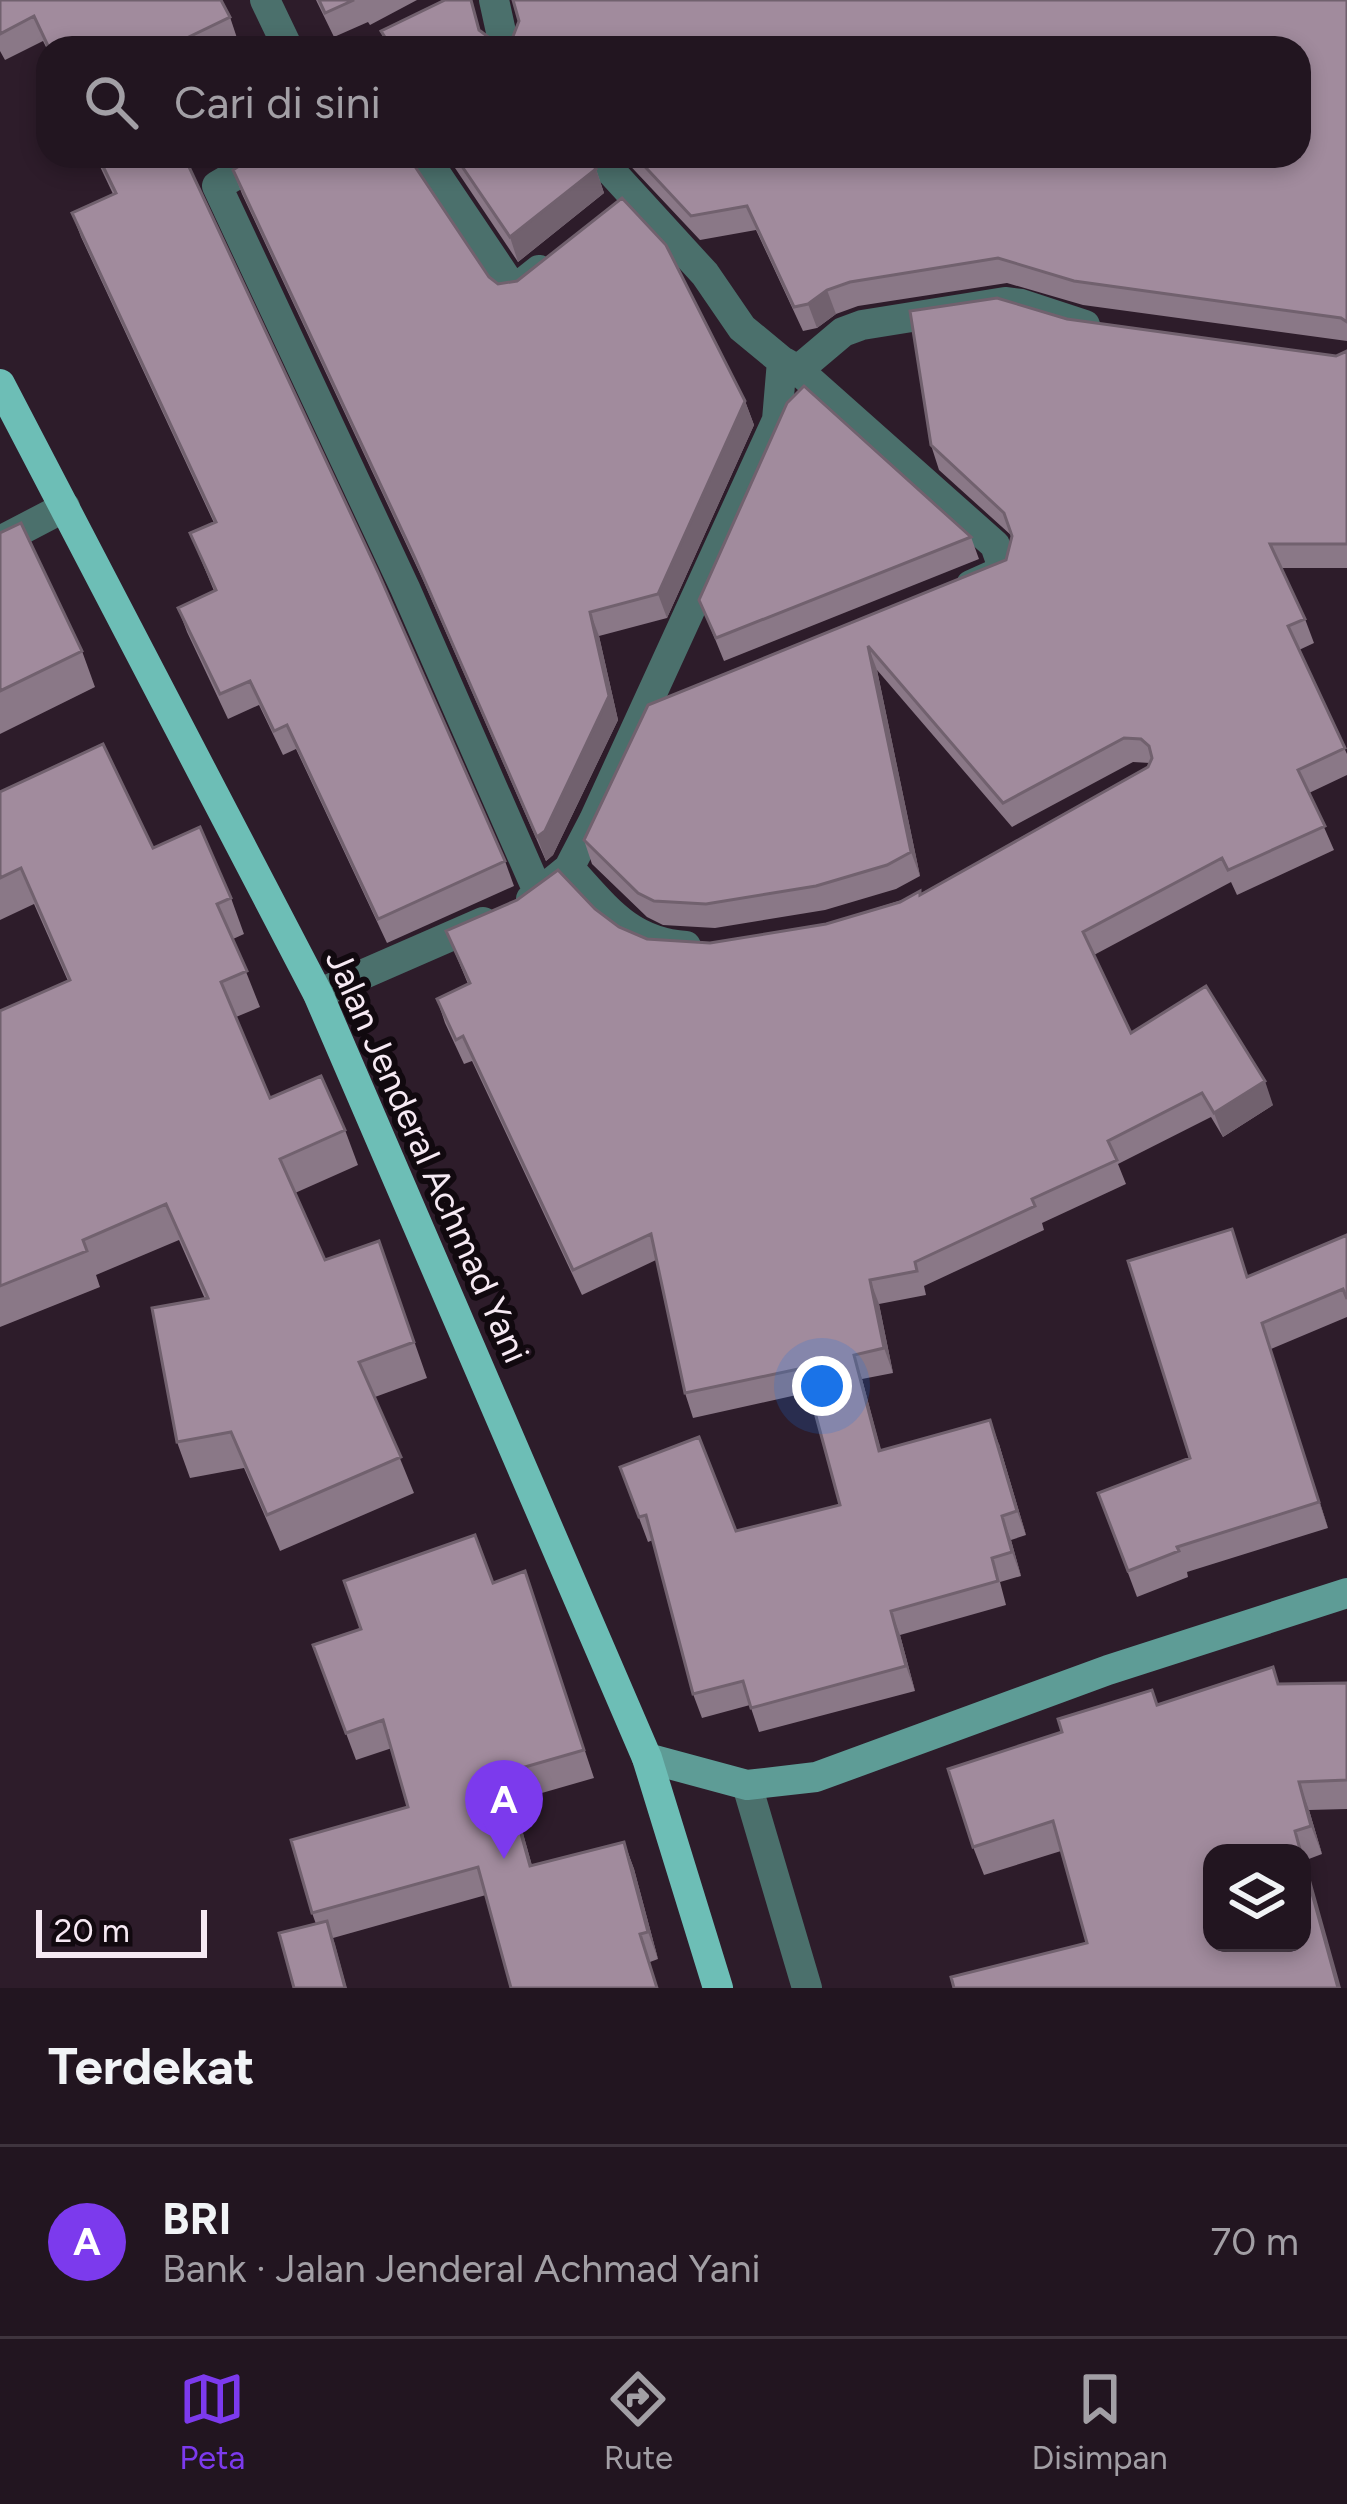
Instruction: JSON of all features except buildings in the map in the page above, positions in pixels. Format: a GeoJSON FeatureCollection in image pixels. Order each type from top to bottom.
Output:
{"type":"FeatureCollection","features":[{"type":"Feature","properties":{"kind":"main road","name":"Jalan Jenderal Achmad Yani"},"geometry":{"type":"LineString","coordinates":[[0,384],[318,994],[647,1758],[718,1988]]}},
{"type":"Feature","properties":{"kind":"main road"},"geometry":{"type":"LineString","coordinates":[[647,1758],[747,1785],[816,1778],[1108,1670],[1347,1593]]}},
{"type":"Feature","properties":{"kind":"street"},"geometry":{"type":"LineString","coordinates":[[265,0],[282,36]]}},
{"type":"Feature","properties":{"kind":"street"},"geometry":{"type":"LineString","coordinates":[[494,0],[502,36]]}},
{"type":"Feature","properties":{"kind":"street"},"geometry":{"type":"LineString","coordinates":[[248,168],[217,186],[405,588],[539,894]]}},
{"type":"Feature","properties":{"kind":"street"},"geometry":{"type":"LineString","coordinates":[[432,168],[514,290],[565,249]]}},
{"type":"Feature","properties":{"kind":"street"},"geometry":{"type":"LineString","coordinates":[[614,168],[624,202],[705,274],[742,328],[995,545],[1000,572],[948,594]]}},
{"type":"Feature","properties":{"kind":"street"},"geometry":{"type":"LineString","coordinates":[[318,994],[518,907],[569,868],[777,420],[790,366],[843,332],[899,317],[1005,302],[1078,324],[1123,330]]}},
{"type":"Feature","properties":{"kind":"street"},"geometry":{"type":"LineString","coordinates":[[0,542],[65,506]]}},
{"type":"Feature","properties":{"kind":"street"},"geometry":{"type":"LineString","coordinates":[[643,714],[687,697]]}},
{"type":"Feature","properties":{"kind":"street"},"geometry":{"type":"LineString","coordinates":[[569,868],[637,934],[658,944],[716,948]]}},
{"type":"Feature","properties":{"kind":"street"},"geometry":{"type":"LineString","coordinates":[[747,1785],[807,1988]]}},
{"type":"Feature","properties":{"kind":"place","name":"BRI"},"geometry":{"type":"Point","coordinates":[504,1859]}}]}
